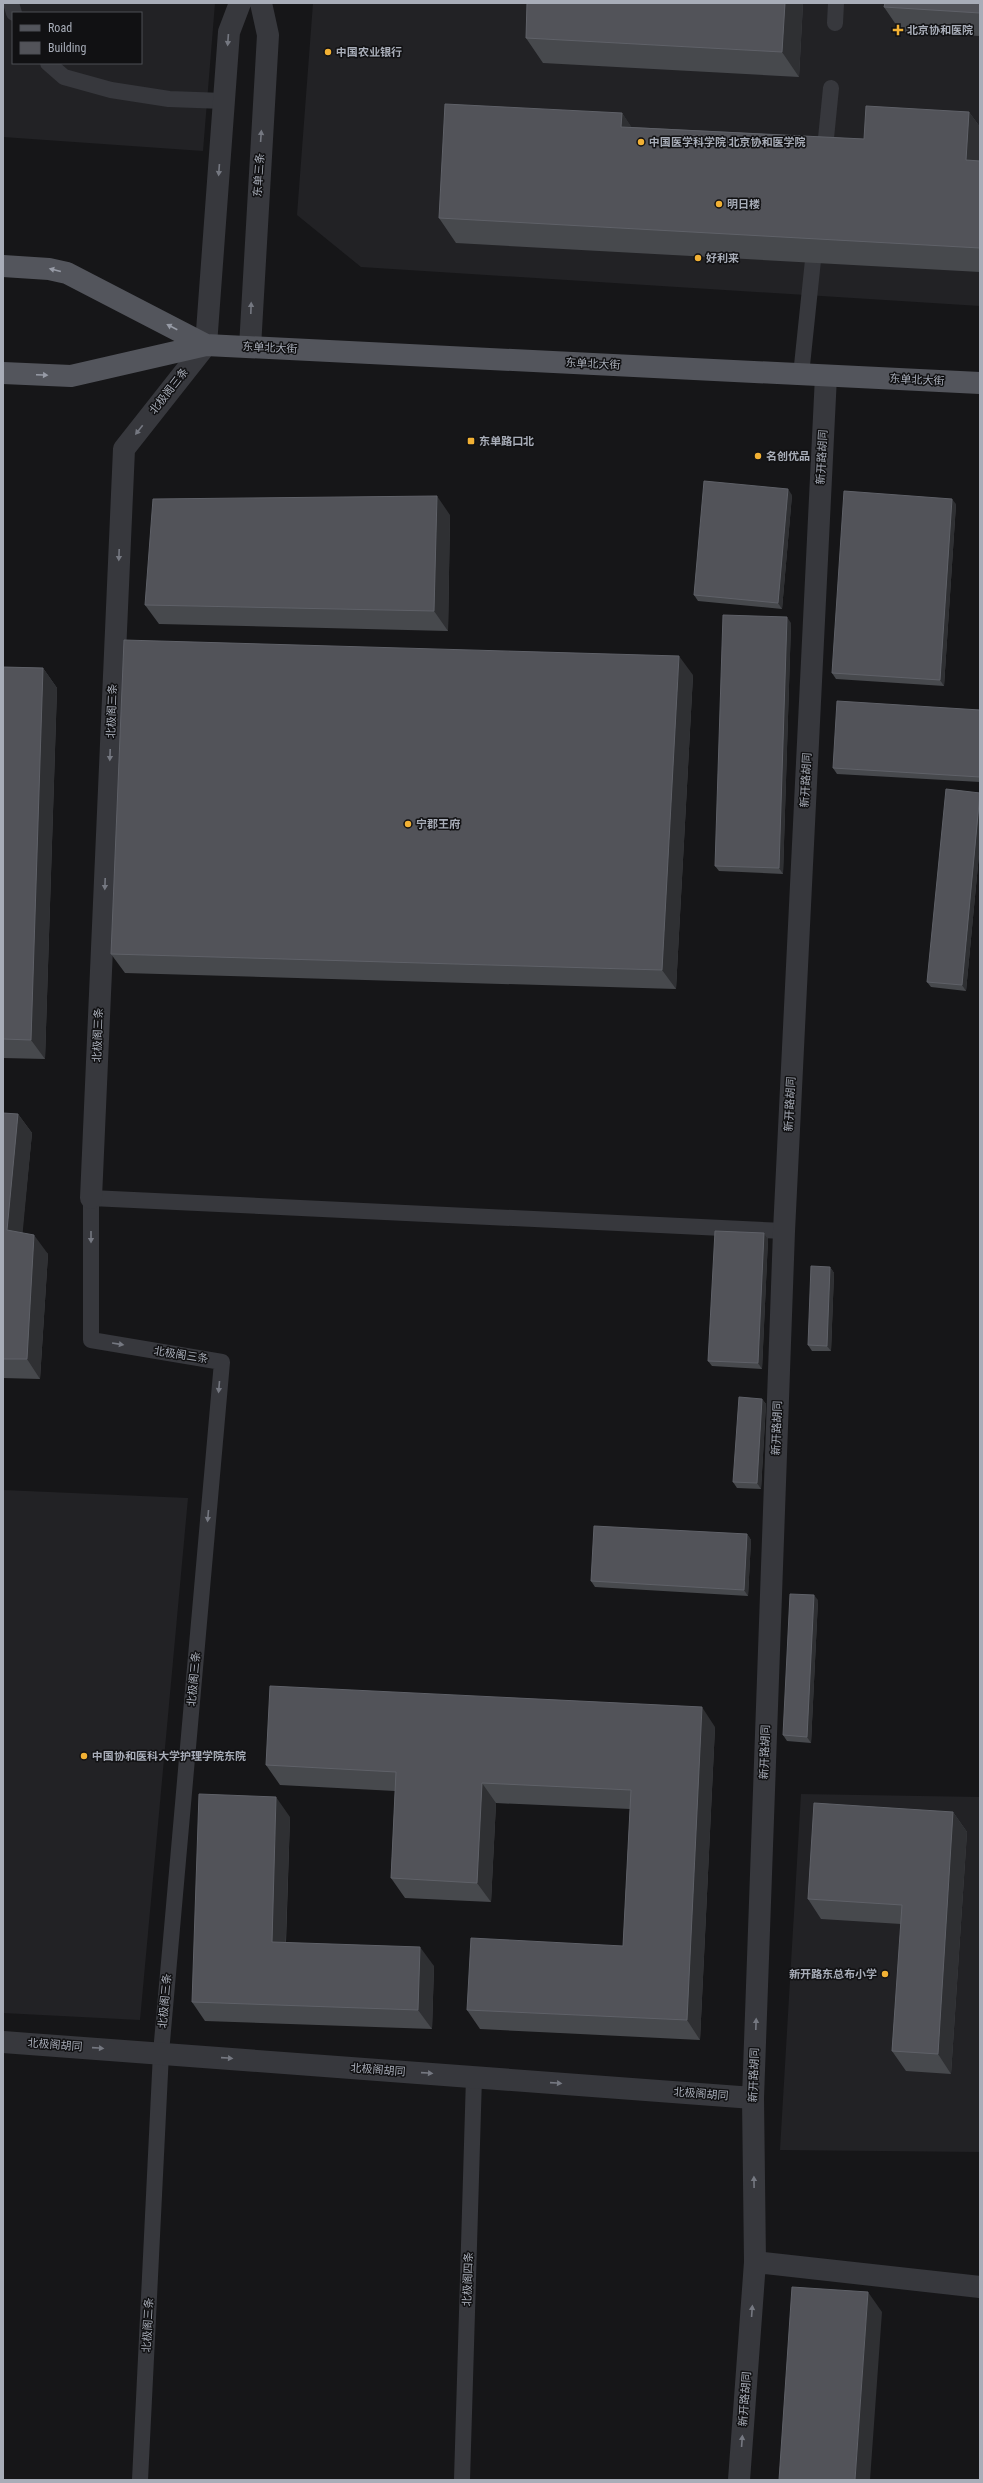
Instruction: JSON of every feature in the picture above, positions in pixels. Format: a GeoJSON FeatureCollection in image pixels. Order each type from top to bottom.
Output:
{"type":"FeatureCollection","features":[{"type":"Feature","properties":{"kind":"main road","name":"东单北大街"},"geometry":{"type":"LineString","coordinates":[[3,266],[49,268],[67,273],[206,345]]}},
{"type":"Feature","properties":{"kind":"main road","name":"东单北大街"},"geometry":{"type":"LineString","coordinates":[[3,372],[71,376],[206,345],[980,383]]}},
{"type":"Feature","properties":{"kind":"street"},"geometry":{"type":"LineString","coordinates":[[206,345],[229,32],[240,3]]}},
{"type":"Feature","properties":{"kind":"street","name":"东单三条"},"geometry":{"type":"LineString","coordinates":[[250,347],[268,35],[261,3]]}},
{"type":"Feature","properties":{"kind":"street","name":"北极阁三条"},"geometry":{"type":"LineString","coordinates":[[91,1198],[124,449],[206,345]]}},
{"type":"Feature","properties":{"kind":"street","name":"新开路胡同"},"geometry":{"type":"LineString","coordinates":[[739,2480],[755,2262],[753,2098],[784,1231],[826,376]]}},
{"type":"Feature","properties":{"kind":"street","name":"北极阁胡同"},"geometry":{"type":"LineString","coordinates":[[3,2042],[753,2098]]}},
{"type":"Feature","properties":{"kind":"street"},"geometry":{"type":"LineString","coordinates":[[755,2262],[980,2287]]}},
{"type":"Feature","properties":{"kind":"lane"},"geometry":{"type":"LineString","coordinates":[[835,23],[836,3]]}},
{"type":"Feature","properties":{"kind":"lane"},"geometry":{"type":"LineString","coordinates":[[49,64],[64,78],[111,90],[169,99],[224,101]]}},
{"type":"Feature","properties":{"kind":"lane"},"geometry":{"type":"LineString","coordinates":[[822,174],[831,88]]}},
{"type":"Feature","properties":{"kind":"lane"},"geometry":{"type":"LineString","coordinates":[[801,374],[817,229]]}},
{"type":"Feature","properties":{"kind":"lane"},"geometry":{"type":"LineString","coordinates":[[91,1198],[784,1231]]}},
{"type":"Feature","properties":{"kind":"lane","name":"北极阁三条"},"geometry":{"type":"LineString","coordinates":[[91,1198],[91,1340],[222,1362],[161,2053],[140,2480]]}},
{"type":"Feature","properties":{"kind":"lane","name":"北极阁四条"},"geometry":{"type":"LineString","coordinates":[[462,2480],[474,2077]]}},
{"type":"Feature","properties":{"kind":"shaded area"},"geometry":{"type":"Polygon","coordinates":[[[3,3],[215,3],[203,151],[3,137],[3,3]]]}},
{"type":"Feature","properties":{"kind":"shaded area","name":"中国医学科学院 北京协和医学院"},"geometry":{"type":"Polygon","coordinates":[[[313,3],[980,3],[980,306],[361,267],[297,215],[313,3]]]}},
{"type":"Feature","properties":{"kind":"shaded area","name":"中国协和医科大学护理学院东院"},"geometry":{"type":"Polygon","coordinates":[[[3,1490],[188,1498],[140,2020],[3,2013],[3,1490]]]}},
{"type":"Feature","properties":{"kind":"shaded area","name":"新开路东总布小学"},"geometry":{"type":"Polygon","coordinates":[[[801,1794],[980,1797],[980,2152],[780,2150],[801,1794]]]}},
{"type":"Feature","properties":{"kind":"building"},"geometry":{"type":"Polygon","coordinates":[[[527,3],[785,3],[782,52],[526,38],[527,3]]]}},
{"type":"Feature","properties":{"kind":"building"},"geometry":{"type":"Polygon","coordinates":[[[885,3],[980,3],[980,13],[884,7],[885,3]]]}},
{"type":"Feature","properties":{"kind":"building","name":"明日楼"},"geometry":{"type":"Polygon","coordinates":[[[445,104],[622,113],[621,127],[864,139],[866,106],[969,112],[966,160],[980,161],[980,248],[439,218],[445,104]]]}},
{"type":"Feature","properties":{"kind":"building"},"geometry":{"type":"Polygon","coordinates":[[[704,481],[788,489],[778,603],[694,595],[704,481]]]}},
{"type":"Feature","properties":{"kind":"building"},"geometry":{"type":"Polygon","coordinates":[[[844,491],[952,499],[940,680],[832,673],[844,491]]]}},
{"type":"Feature","properties":{"kind":"building"},"geometry":{"type":"Polygon","coordinates":[[[437,496],[434,611],[145,605],[153,499],[437,496]]]}},
{"type":"Feature","properties":{"kind":"building"},"geometry":{"type":"Polygon","coordinates":[[[723,615],[787,617],[779,868],[715,866],[723,615]]]}},
{"type":"Feature","properties":{"kind":"building","name":"宁郡王府"},"geometry":{"type":"Polygon","coordinates":[[[124,640],[679,656],[662,970],[111,954],[124,640]]]}},
{"type":"Feature","properties":{"kind":"building"},"geometry":{"type":"Polygon","coordinates":[[[3,667],[43,668],[31,1040],[3,1039],[3,667]]]}},
{"type":"Feature","properties":{"kind":"building"},"geometry":{"type":"Polygon","coordinates":[[[837,701],[980,710],[980,777],[833,768],[837,701]]]}},
{"type":"Feature","properties":{"kind":"building"},"geometry":{"type":"Polygon","coordinates":[[[946,789],[980,793],[962,985],[927,982],[946,789]]]}},
{"type":"Feature","properties":{"kind":"building"},"geometry":{"type":"Polygon","coordinates":[[[3,1113],[18,1114],[7,1230],[34,1235],[27,1359],[3,1359],[3,1113]]]}},
{"type":"Feature","properties":{"kind":"building"},"geometry":{"type":"Polygon","coordinates":[[[715,1231],[764,1233],[758,1363],[708,1361],[715,1231]]]}},
{"type":"Feature","properties":{"kind":"building"},"geometry":{"type":"Polygon","coordinates":[[[811,1266],[830,1267],[827,1346],[808,1345],[811,1266]]]}},
{"type":"Feature","properties":{"kind":"building"},"geometry":{"type":"Polygon","coordinates":[[[739,1397],[762,1399],[757,1483],[733,1482],[739,1397]]]}},
{"type":"Feature","properties":{"kind":"building"},"geometry":{"type":"Polygon","coordinates":[[[594,1526],[747,1534],[744,1590],[591,1581],[594,1526]]]}},
{"type":"Feature","properties":{"kind":"building"},"geometry":{"type":"Polygon","coordinates":[[[790,1594],[814,1595],[807,1737],[783,1735],[790,1594]]]}},
{"type":"Feature","properties":{"kind":"building"},"geometry":{"type":"Polygon","coordinates":[[[270,1686],[702,1707],[687,2020],[467,2010],[471,1938],[623,1946],[631,1790],[482,1783],[477,1883],[391,1878],[396,1772],[266,1765],[270,1686]]]}},
{"type":"Feature","properties":{"kind":"building"},"geometry":{"type":"Polygon","coordinates":[[[199,1794],[276,1797],[272,1942],[420,1947],[418,2010],[192,2002],[199,1794]]]}},
{"type":"Feature","properties":{"kind":"building"},"geometry":{"type":"Polygon","coordinates":[[[814,1803],[953,1812],[938,2054],[892,2051],[902,1905],[808,1899],[814,1803]]]}},
{"type":"Feature","properties":{"kind":"building"},"geometry":{"type":"Polygon","coordinates":[[[792,2287],[868,2292],[855,2480],[779,2480],[792,2287]]]}},
{"type":"Feature","properties":{"kind":"place","name":"北京协和医院"},"geometry":{"type":"Point","coordinates":[898,30]}},
{"type":"Feature","properties":{"kind":"place","name":"中国农业银行"},"geometry":{"type":"Point","coordinates":[328,52]}},
{"type":"Feature","properties":{"kind":"place","name":"中国医学科学院 北京协和医学院"},"geometry":{"type":"Point","coordinates":[641,142]}},
{"type":"Feature","properties":{"kind":"place","name":"明日楼"},"geometry":{"type":"Point","coordinates":[719,204]}},
{"type":"Feature","properties":{"kind":"place","name":"好利来"},"geometry":{"type":"Point","coordinates":[698,258]}},
{"type":"Feature","properties":{"kind":"place","name":"东单路口北"},"geometry":{"type":"Point","coordinates":[471,441]}},
{"type":"Feature","properties":{"kind":"place","name":"名创优品"},"geometry":{"type":"Point","coordinates":[758,456]}},
{"type":"Feature","properties":{"kind":"place","name":"宁郡王府"},"geometry":{"type":"Point","coordinates":[408,824]}},
{"type":"Feature","properties":{"kind":"place","name":"中国协和医科大学护理学院东院"},"geometry":{"type":"Point","coordinates":[84,1756]}},
{"type":"Feature","properties":{"kind":"place","name":"新开路东总布小学"},"geometry":{"type":"Point","coordinates":[885,1974]}}]}
